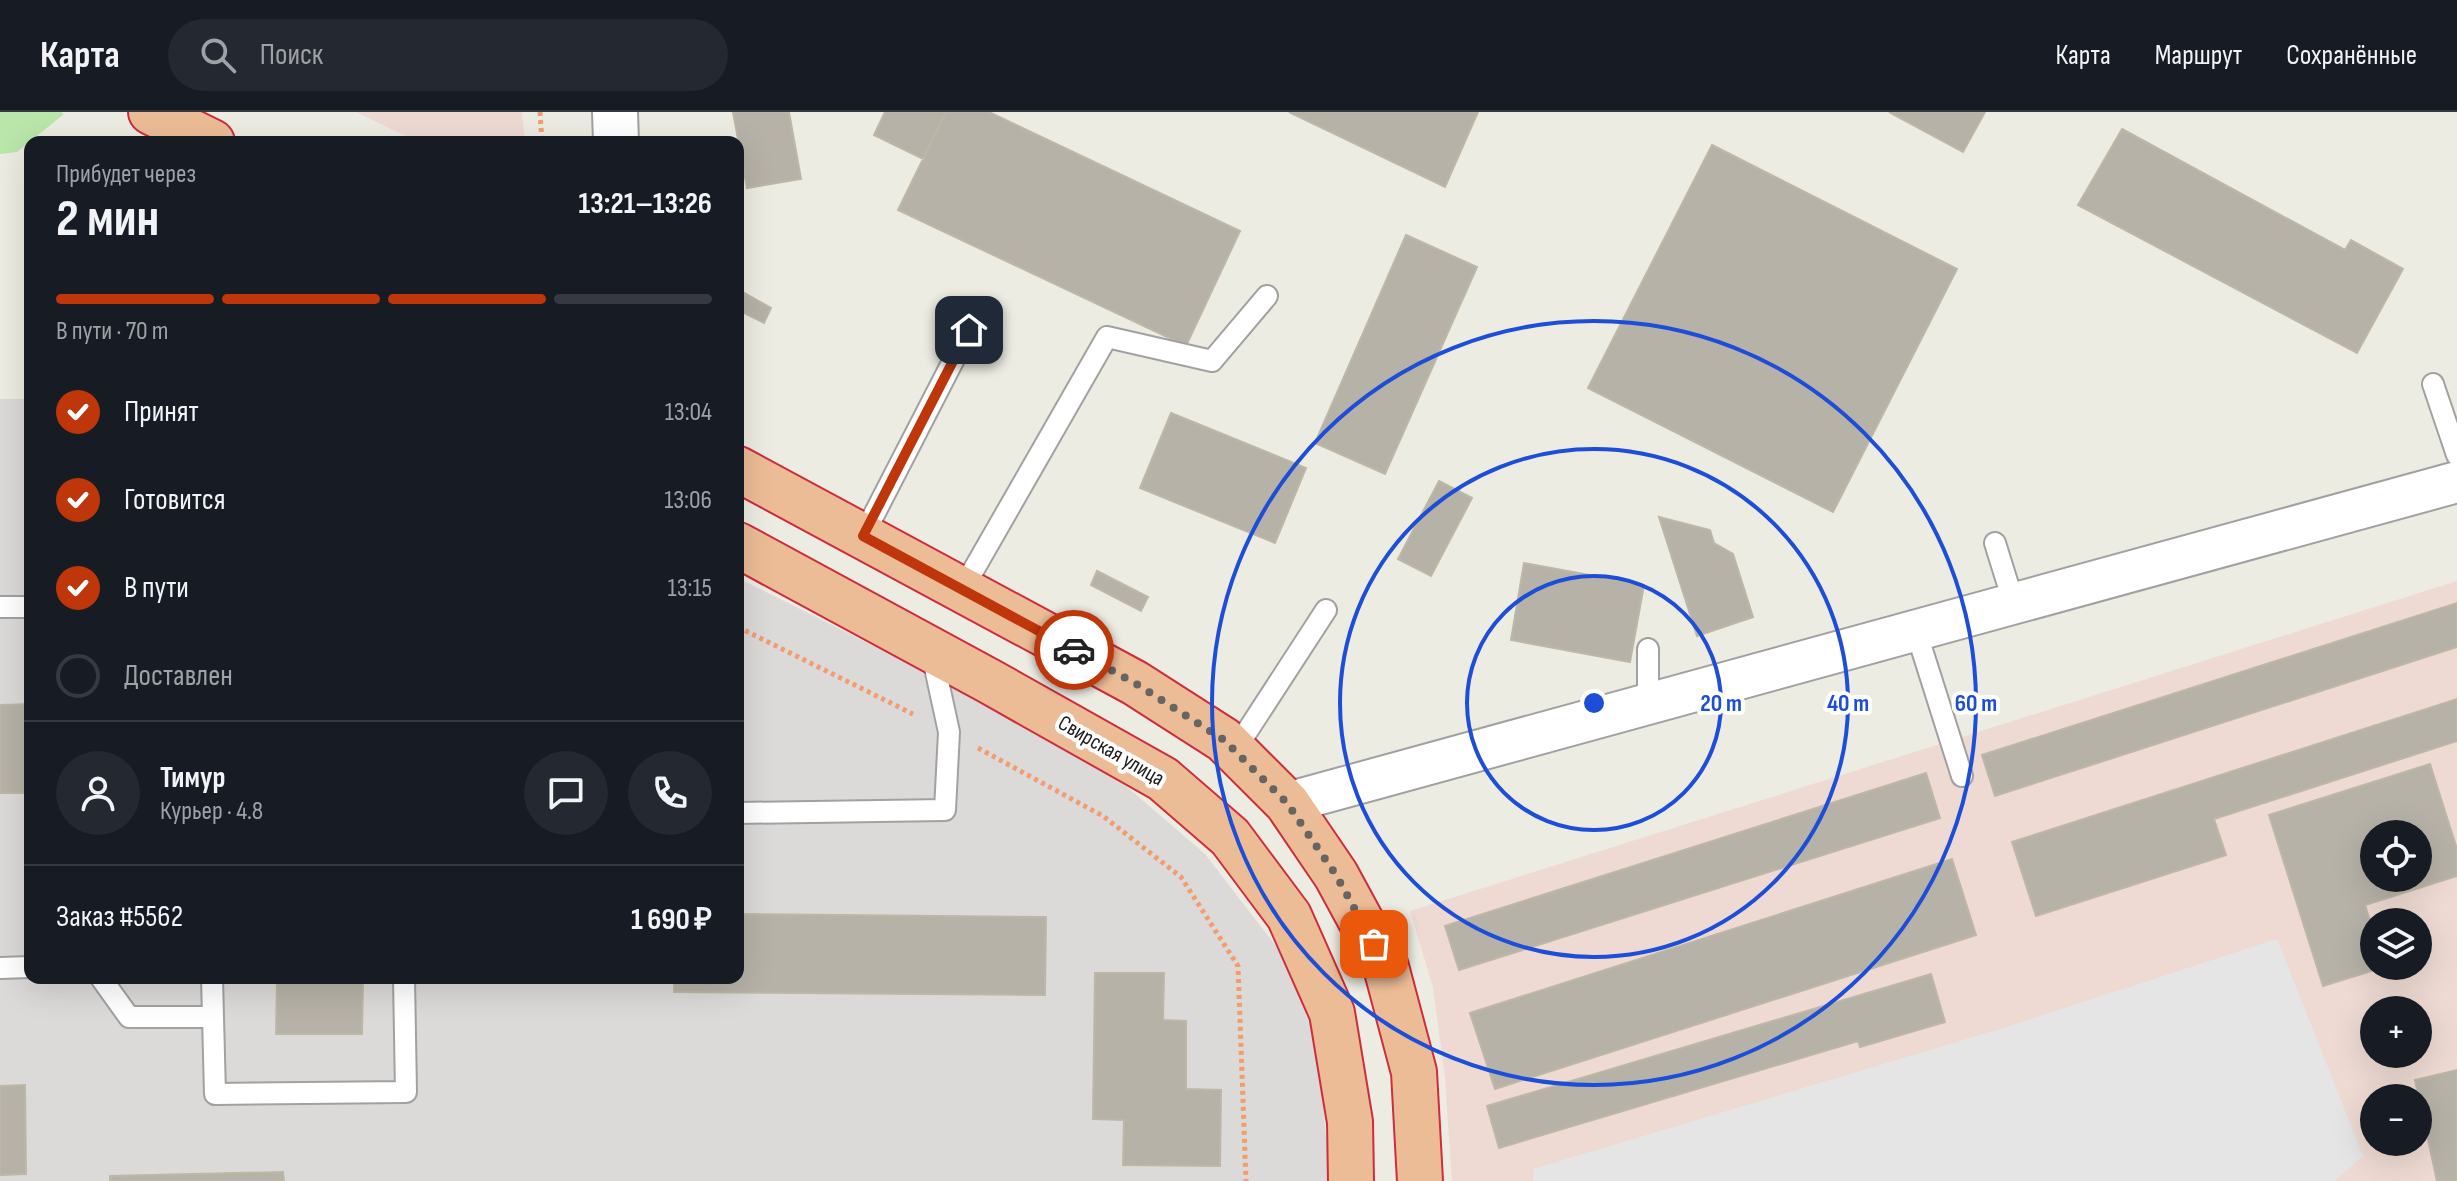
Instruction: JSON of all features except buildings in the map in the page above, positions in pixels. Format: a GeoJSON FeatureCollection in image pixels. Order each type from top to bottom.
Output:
{"type":"FeatureCollection","features":[{"type":"Feature","properties":{"kind":"highway"},"geometry":{"type":"LineString","coordinates":[[151,112],[196,136]]}},
{"type":"Feature","properties":{"kind":"highway"},"geometry":{"type":"LineString","coordinates":[[744,472],[1135,683],[1224,740],[1287,803],[1336,875],[1386,967],[1414,1072],[1420,1181]]}},
{"type":"Feature","properties":{"kind":"highway","name":"Свирская улица"},"geometry":{"type":"LineString","coordinates":[[744,548],[1163,779],[1230,837],[1289,916],[1332,1013],[1350,1122],[1351,1181]]}},
{"type":"Feature","properties":{"kind":"street"},"geometry":{"type":"LineString","coordinates":[[615,112],[616,136]]}},
{"type":"Feature","properties":{"kind":"street"},"geometry":{"type":"LineString","coordinates":[[1287,803],[2457,482]]}},
{"type":"Feature","properties":{"kind":"lane"},"geometry":{"type":"LineString","coordinates":[[962,590],[1107,337],[1212,361],[1267,296]]}},
{"type":"Feature","properties":{"kind":"lane"},"geometry":{"type":"LineString","coordinates":[[863,536],[969,330]]}},
{"type":"Feature","properties":{"kind":"lane"},"geometry":{"type":"LineString","coordinates":[[2433,384],[2457,455]]}},
{"type":"Feature","properties":{"kind":"lane"},"geometry":{"type":"LineString","coordinates":[[1995,543],[2014,604]]}},
{"type":"Feature","properties":{"kind":"lane"},"geometry":{"type":"LineString","coordinates":[[0,607],[24,607]]}},
{"type":"Feature","properties":{"kind":"lane"},"geometry":{"type":"LineString","coordinates":[[1235,750],[1326,610]]}},
{"type":"Feature","properties":{"kind":"lane"},"geometry":{"type":"LineString","coordinates":[[1916,631],[1962,776]]}},
{"type":"Feature","properties":{"kind":"lane"},"geometry":{"type":"LineString","coordinates":[[1648,649],[1648,704]]}},
{"type":"Feature","properties":{"kind":"lane"},"geometry":{"type":"LineString","coordinates":[[744,813],[945,810],[949,732],[931,650]]}},
{"type":"Feature","properties":{"kind":"lane"},"geometry":{"type":"LineString","coordinates":[[0,968],[24,967]]}},
{"type":"Feature","properties":{"kind":"lane"},"geometry":{"type":"LineString","coordinates":[[105,984],[129,1017],[212,1017]]}},
{"type":"Feature","properties":{"kind":"lane"},"geometry":{"type":"LineString","coordinates":[[212,984],[215,1094],[406,1092],[404,984]]}},
{"type":"Feature","properties":{"kind":"path"},"geometry":{"type":"LineString","coordinates":[[540,112],[542,136]]}},
{"type":"Feature","properties":{"kind":"path"},"geometry":{"type":"LineString","coordinates":[[744,630],[949,732],[1103,816],[1181,877],[1238,966],[1246,1181]]}},
{"type":"Feature","properties":{"kind":"shaded area"},"geometry":{"type":"Polygon","coordinates":[[[356,112],[522,112],[524,136],[406,136],[356,112]]]}},
{"type":"Feature","properties":{"kind":"shaded area"},"geometry":{"type":"Polygon","coordinates":[[[0,399],[24,399],[24,984],[744,984],[744,581],[1000,709],[1127,787],[1205,854],[1285,958],[1317,1043],[1330,1181],[0,1181],[0,399]]]}},
{"type":"Feature","properties":{"kind":"shaded area"},"geometry":{"type":"Polygon","coordinates":[[[2457,581],[2457,1181],[1452,1181],[1445,1078],[1433,987],[1410,911],[2457,581]]]}},
{"type":"Feature","properties":{"kind":"shaded area"},"geometry":{"type":"Polygon","coordinates":[[[2277,939],[2360,1148],[2360,1156],[2363,1156],[2334,1181],[1533,1181],[1533,1169],[2003,1028],[2277,939]]]}},
{"type":"Feature","properties":{"kind":"green space"},"geometry":{"type":"Polygon","coordinates":[[[0,112],[64,114],[37,136],[24,136],[24,146],[17,152],[0,154],[0,112]]]}},
{"type":"Feature","properties":{"kind":"way so far"},"geometry":{"type":"LineString","coordinates":[[1074,650],[1135,683],[1235,750],[1287,803],[1336,875],[1374,944]]}},
{"type":"Feature","properties":{"kind":"route"},"geometry":{"type":"LineString","coordinates":[[969,330],[863,536],[1074,650]]}}]}
